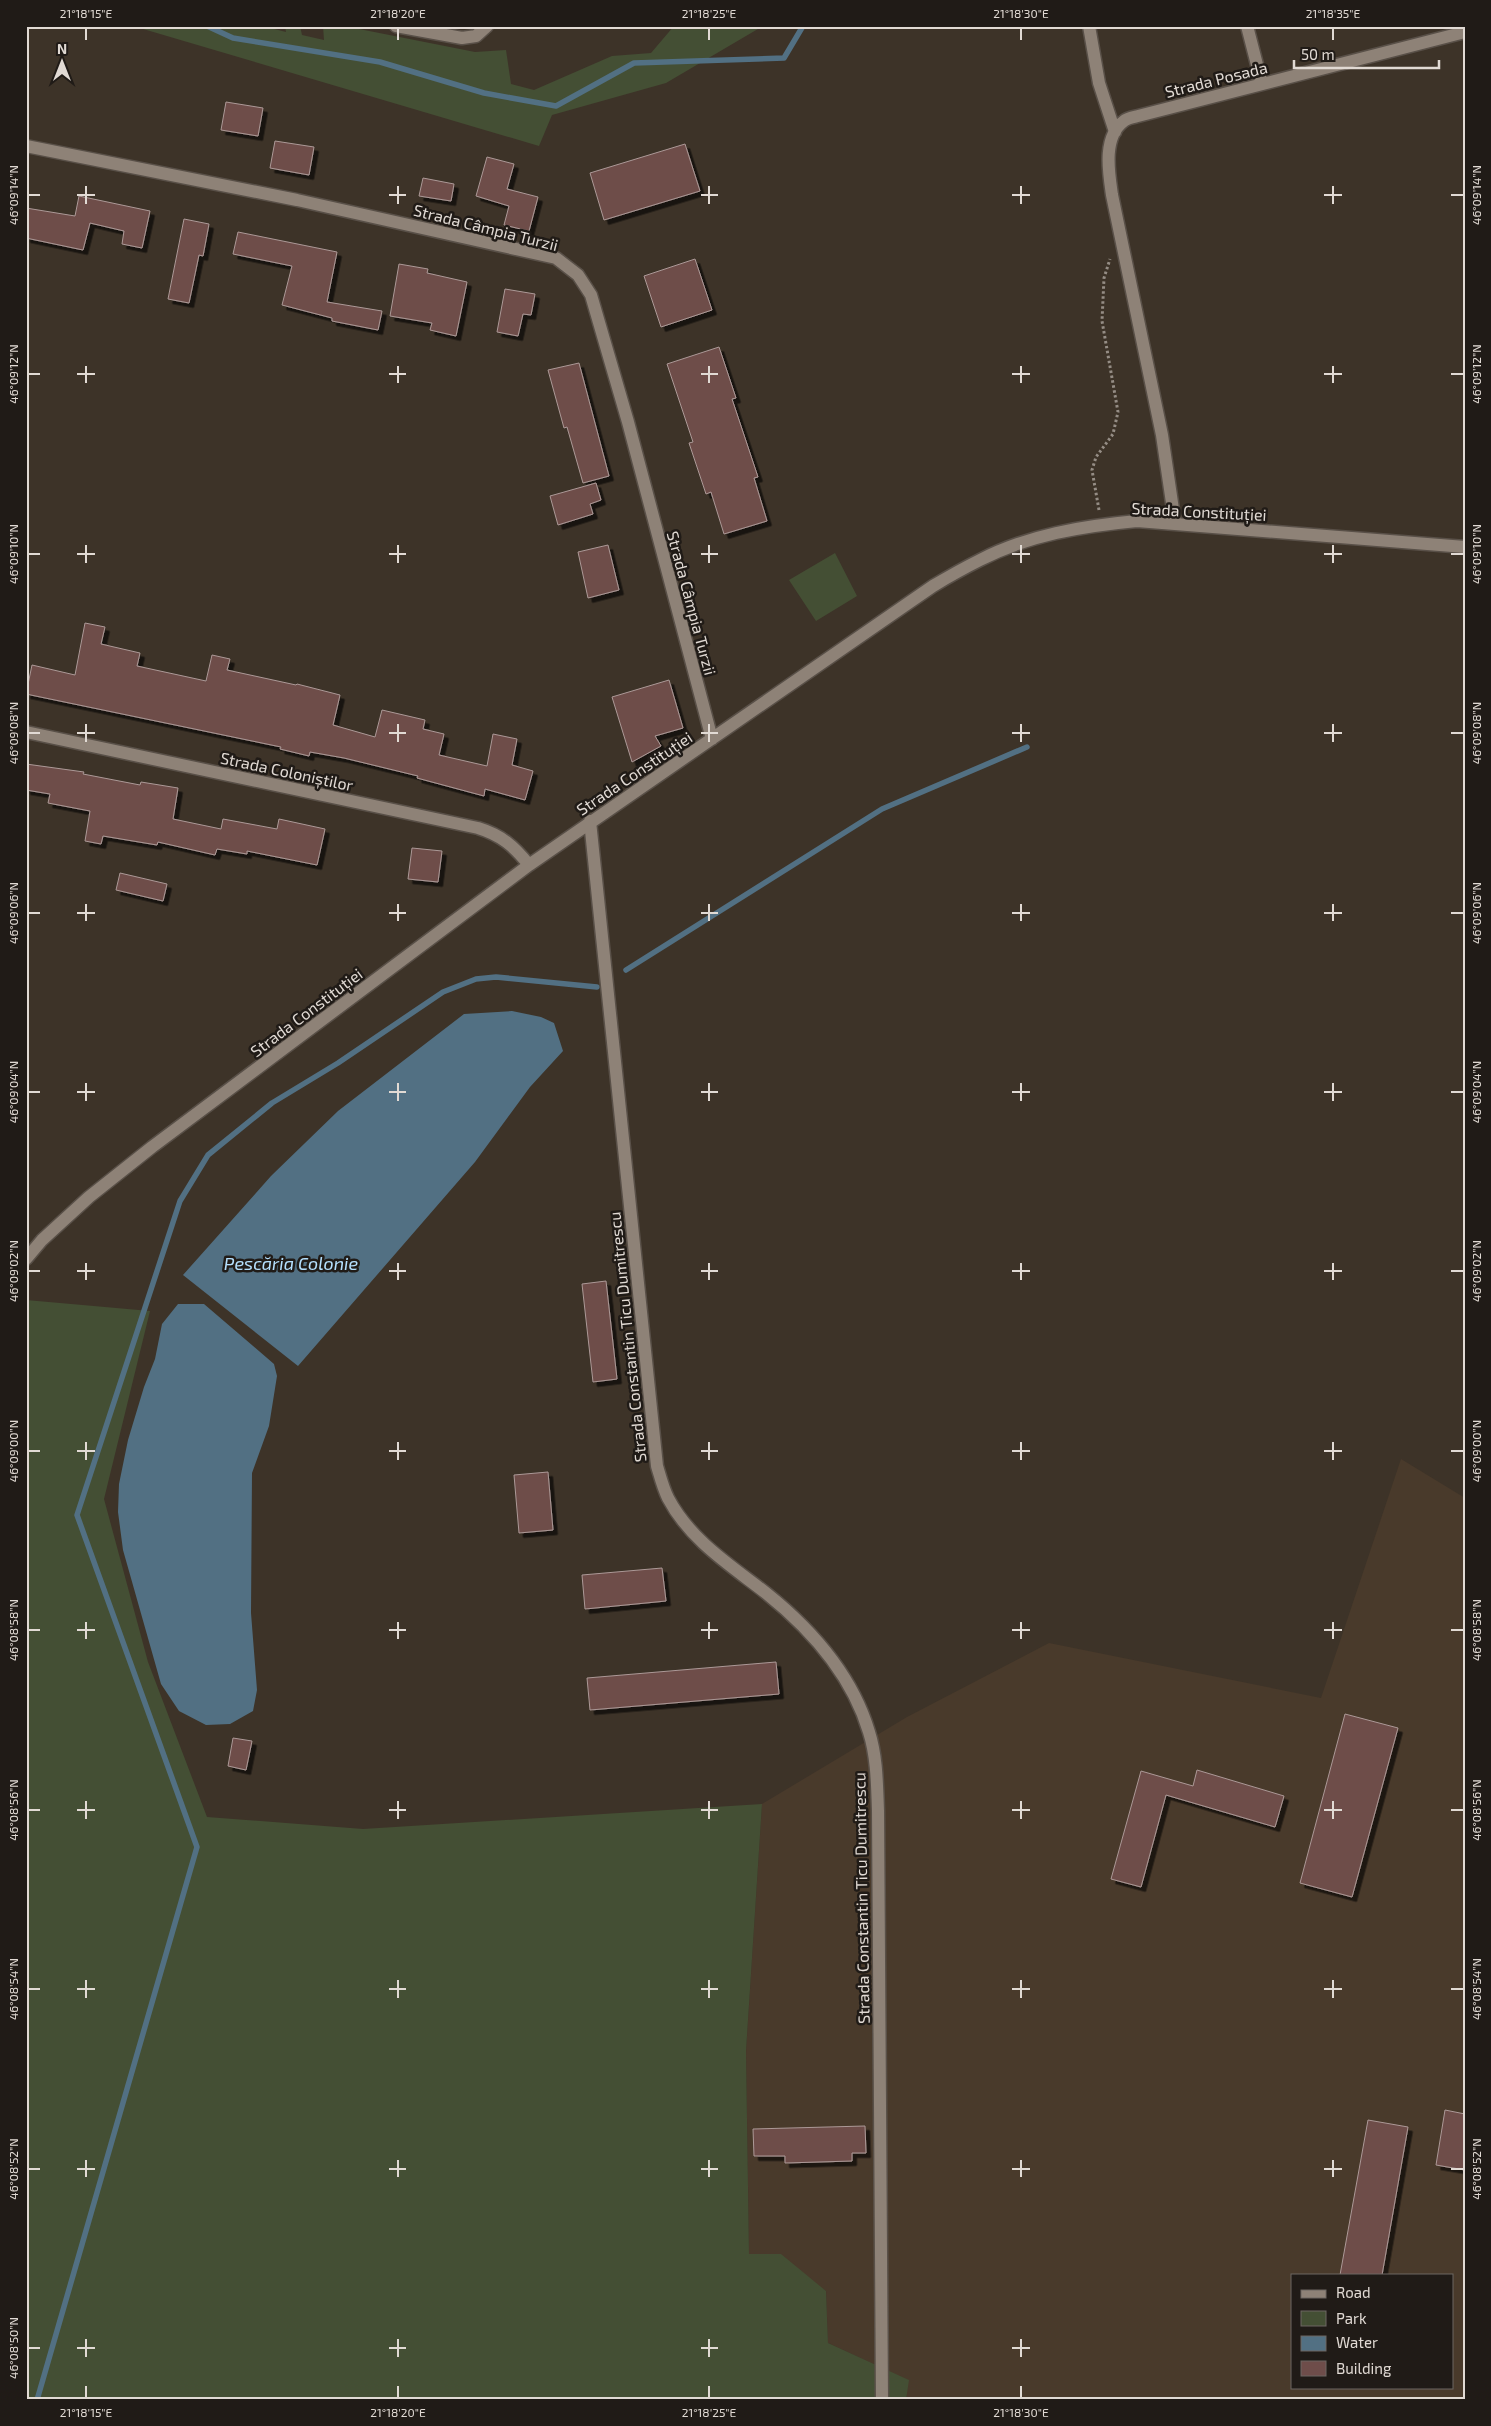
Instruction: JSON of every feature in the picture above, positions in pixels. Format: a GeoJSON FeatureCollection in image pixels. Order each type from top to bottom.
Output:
{"type":"FeatureCollection","features":[{"type":"Feature","properties":{"kind":"street"},"geometry":{"type":"LineString","coordinates":[[396,26],[462,38],[476,36],[487,26]]}},
{"type":"Feature","properties":{"kind":"street"},"geometry":{"type":"LineString","coordinates":[[1089,26],[1099,83],[1115,132],[1108,167],[1112,196],[1162,436],[1175,523]]}},
{"type":"Feature","properties":{"kind":"street"},"geometry":{"type":"LineString","coordinates":[[1247,26],[1262,84]]}},
{"type":"Feature","properties":{"kind":"street","name":"Strada Posada"},"geometry":{"type":"LineString","coordinates":[[1115,132],[1124,121],[1138,116],[1465,32]]}},
{"type":"Feature","properties":{"kind":"street","name":"Strada Câmpia Turzii"},"geometry":{"type":"LineString","coordinates":[[26,146],[297,200],[556,258],[578,275],[591,295],[599,322],[712,739]]}},
{"type":"Feature","properties":{"kind":"street","name":"Strada Constituției"},"geometry":{"type":"LineString","coordinates":[[26,1259],[42,1240],[89,1197],[152,1147],[529,865],[932,586],[980,560],[1018,543],[1102,524],[1137,521],[1465,547]]}},
{"type":"Feature","properties":{"kind":"street","name":"Strada Coloniștilor"},"geometry":{"type":"LineString","coordinates":[[26,732],[478,828],[495,833],[512,845],[529,865]]}},
{"type":"Feature","properties":{"kind":"street","name":"Strada Constantin Ticu Dumitrescu"},"geometry":{"type":"LineString","coordinates":[[590,821],[657,1466],[667,1497],[698,1539],[801,1623],[830,1656],[852,1691],[870,1732],[876,1770],[878,1811],[882,2400]]}},
{"type":"Feature","properties":{"kind":"path"},"geometry":{"type":"LineString","coordinates":[[1102,524],[1092,470],[1096,457],[1113,434],[1118,412],[1102,321],[1104,278],[1107,264],[1121,236]]}},
{"type":"Feature","properties":{"kind":"shaded area"},"geometry":{"type":"Polygon","coordinates":[[[1401,1459],[1465,1498],[1465,2400],[906,2400],[908,2380],[828,2343],[826,2291],[749,2254],[746,2051],[762,1804],[907,1717],[1049,1643],[1321,1698],[1401,1459]]]}},
{"type":"Feature","properties":{"kind":"green space"},"geometry":{"type":"Polygon","coordinates":[[[133,26],[263,26],[286,32],[285,26],[300,26],[302,35],[324,40],[323,26],[344,26],[475,52],[506,50],[511,84],[534,90],[612,56],[651,53],[674,26],[763,26],[666,83],[552,115],[539,146],[133,26]]]}},
{"type":"Feature","properties":{"kind":"green space"},"geometry":{"type":"Polygon","coordinates":[[[835,553],[857,596],[816,621],[789,580],[835,553]]]}},
{"type":"Feature","properties":{"kind":"green space"},"geometry":{"type":"Polygon","coordinates":[[[26,1300],[150,1311],[104,1499],[148,1662],[207,1817],[363,1829],[762,1804],[746,2051],[749,2254],[781,2254],[826,2291],[828,2343],[909,2380],[906,2400],[26,2400],[26,1300]]]}},
{"type":"Feature","properties":{"kind":"water","name":"Pescăria Colonie"},"geometry":{"type":"Polygon","coordinates":[[[512,1011],[541,1017],[554,1023],[563,1051],[530,1087],[475,1162],[298,1366],[183,1275],[271,1176],[338,1111],[464,1014],[512,1011]]]}},
{"type":"Feature","properties":{"kind":"water"},"geometry":{"type":"Polygon","coordinates":[[[178,1304],[204,1304],[274,1364],[277,1376],[269,1426],[252,1473],[251,1613],[257,1690],[253,1711],[230,1724],[206,1725],[179,1711],[161,1684],[123,1550],[118,1512],[119,1484],[128,1440],[144,1387],[155,1359],[162,1324],[178,1304]]]}},
{"type":"Feature","properties":{"kind":"building"},"geometry":{"type":"Polygon","coordinates":[[[226,102],[263,108],[258,136],[221,130],[226,102]]]}},
{"type":"Feature","properties":{"kind":"building"},"geometry":{"type":"Polygon","coordinates":[[[275,141],[314,147],[309,175],[270,168],[275,141]]]}},
{"type":"Feature","properties":{"kind":"building"},"geometry":{"type":"Polygon","coordinates":[[[685,144],[700,191],[604,220],[590,173],[685,144]]]}},
{"type":"Feature","properties":{"kind":"building"},"geometry":{"type":"Polygon","coordinates":[[[487,157],[514,164],[507,189],[538,197],[529,231],[504,225],[509,206],[476,196],[487,157]]]}},
{"type":"Feature","properties":{"kind":"building"},"geometry":{"type":"Polygon","coordinates":[[[423,178],[454,184],[451,201],[419,196],[423,178]]]}},
{"type":"Feature","properties":{"kind":"building"},"geometry":{"type":"Polygon","coordinates":[[[79,196],[150,211],[142,248],[122,244],[124,231],[90,223],[83,250],[26,238],[26,208],[75,216],[79,196]]]}},
{"type":"Feature","properties":{"kind":"building"},"geometry":{"type":"Polygon","coordinates":[[[184,219],[209,224],[203,256],[199,255],[189,303],[168,299],[184,219]]]}},
{"type":"Feature","properties":{"kind":"building"},"geometry":{"type":"Polygon","coordinates":[[[238,232],[337,252],[327,302],[382,311],[378,330],[332,321],[332,318],[282,305],[292,266],[233,254],[238,232]]]}},
{"type":"Feature","properties":{"kind":"building"},"geometry":{"type":"Polygon","coordinates":[[[695,259],[712,310],[661,327],[644,276],[695,259]]]}},
{"type":"Feature","properties":{"kind":"building"},"geometry":{"type":"Polygon","coordinates":[[[399,264],[428,269],[427,273],[467,282],[456,336],[430,330],[432,323],[390,316],[399,264]]]}},
{"type":"Feature","properties":{"kind":"building"},"geometry":{"type":"Polygon","coordinates":[[[505,289],[535,294],[531,315],[523,314],[518,336],[497,332],[505,289]]]}},
{"type":"Feature","properties":{"kind":"building"},"geometry":{"type":"Polygon","coordinates":[[[719,347],[736,398],[732,399],[758,477],[754,478],[767,521],[724,534],[711,492],[706,494],[689,443],[693,442],[667,364],[719,347]]]}},
{"type":"Feature","properties":{"kind":"building"},"geometry":{"type":"Polygon","coordinates":[[[579,363],[609,476],[583,483],[567,427],[564,428],[548,370],[579,363]]]}},
{"type":"Feature","properties":{"kind":"building"},"geometry":{"type":"Polygon","coordinates":[[[596,483],[601,500],[590,504],[593,514],[558,525],[550,496],[596,483]]]}},
{"type":"Feature","properties":{"kind":"building"},"geometry":{"type":"Polygon","coordinates":[[[608,545],[619,590],[588,598],[578,552],[608,545]]]}},
{"type":"Feature","properties":{"kind":"building"},"geometry":{"type":"Polygon","coordinates":[[[85,623],[105,627],[101,644],[140,653],[137,666],[206,681],[212,655],[230,659],[227,670],[340,695],[333,725],[375,737],[382,710],[425,720],[423,729],[444,734],[439,755],[487,766],[493,734],[517,739],[512,765],[533,771],[525,800],[485,789],[484,796],[417,778],[418,776],[344,758],[310,752],[309,756],[280,749],[281,747],[26,694],[32,665],[75,675],[85,623]]]}},
{"type":"Feature","properties":{"kind":"building"},"geometry":{"type":"Polygon","coordinates":[[[669,680],[683,728],[655,736],[661,746],[632,762],[612,697],[669,680]]]}},
{"type":"Feature","properties":{"kind":"building"},"geometry":{"type":"Polygon","coordinates":[[[26,764],[84,772],[83,774],[140,785],[141,782],[178,788],[173,819],[221,829],[223,819],[277,829],[279,819],[325,829],[317,865],[247,851],[247,854],[217,849],[215,855],[158,842],[157,845],[103,836],[101,844],[85,841],[90,811],[48,803],[50,794],[26,790],[26,764]]]}},
{"type":"Feature","properties":{"kind":"building"},"geometry":{"type":"Polygon","coordinates":[[[412,848],[442,851],[438,882],[408,879],[412,848]]]}},
{"type":"Feature","properties":{"kind":"building"},"geometry":{"type":"Polygon","coordinates":[[[120,873],[167,884],[163,901],[116,890],[120,873]]]}},
{"type":"Feature","properties":{"kind":"building"},"geometry":{"type":"Polygon","coordinates":[[[606,1281],[617,1379],[593,1382],[582,1284],[606,1281]]]}},
{"type":"Feature","properties":{"kind":"building"},"geometry":{"type":"Polygon","coordinates":[[[548,1472],[553,1530],[519,1533],[514,1475],[548,1472]]]}},
{"type":"Feature","properties":{"kind":"building"},"geometry":{"type":"Polygon","coordinates":[[[662,1568],[666,1601],[585,1609],[582,1575],[662,1568]]]}},
{"type":"Feature","properties":{"kind":"building"},"geometry":{"type":"Polygon","coordinates":[[[776,1662],[779,1694],[590,1710],[587,1678],[776,1662]]]}},
{"type":"Feature","properties":{"kind":"building"},"geometry":{"type":"Polygon","coordinates":[[[1345,1714],[1398,1728],[1352,1897],[1300,1883],[1345,1714]]]}},
{"type":"Feature","properties":{"kind":"building"},"geometry":{"type":"Polygon","coordinates":[[[233,1738],[252,1741],[246,1770],[228,1766],[233,1738]]]}},
{"type":"Feature","properties":{"kind":"building"},"geometry":{"type":"Polygon","coordinates":[[[1197,1770],[1284,1796],[1275,1827],[1166,1795],[1141,1887],[1111,1879],[1141,1771],[1193,1786],[1197,1770]]]}},
{"type":"Feature","properties":{"kind":"building"},"geometry":{"type":"Polygon","coordinates":[[[1445,2110],[1465,2114],[1465,2170],[1436,2165],[1445,2110]]]}},
{"type":"Feature","properties":{"kind":"building"},"geometry":{"type":"Polygon","coordinates":[[[1368,2120],[1408,2127],[1382,2274],[1340,2274],[1368,2120]]]}},
{"type":"Feature","properties":{"kind":"building"},"geometry":{"type":"Polygon","coordinates":[[[865,2126],[866,2153],[852,2153],[852,2161],[785,2163],[785,2156],[754,2156],[753,2129],[865,2126]]]}},
{"type":"Feature","properties":{"kind":"waterway"},"geometry":{"type":"LineString","coordinates":[[207,26],[233,38],[380,62],[484,93],[556,106],[634,63],[784,58],[803,26]]}},
{"type":"Feature","properties":{"kind":"waterway"},"geometry":{"type":"LineString","coordinates":[[626,970],[882,809],[1027,747]]}},
{"type":"Feature","properties":{"kind":"waterway"},"geometry":{"type":"LineString","coordinates":[[37,2400],[197,1847],[77,1515],[180,1201],[208,1155],[272,1103],[338,1063],[443,992],[476,979],[496,977],[597,987]]}}]}
